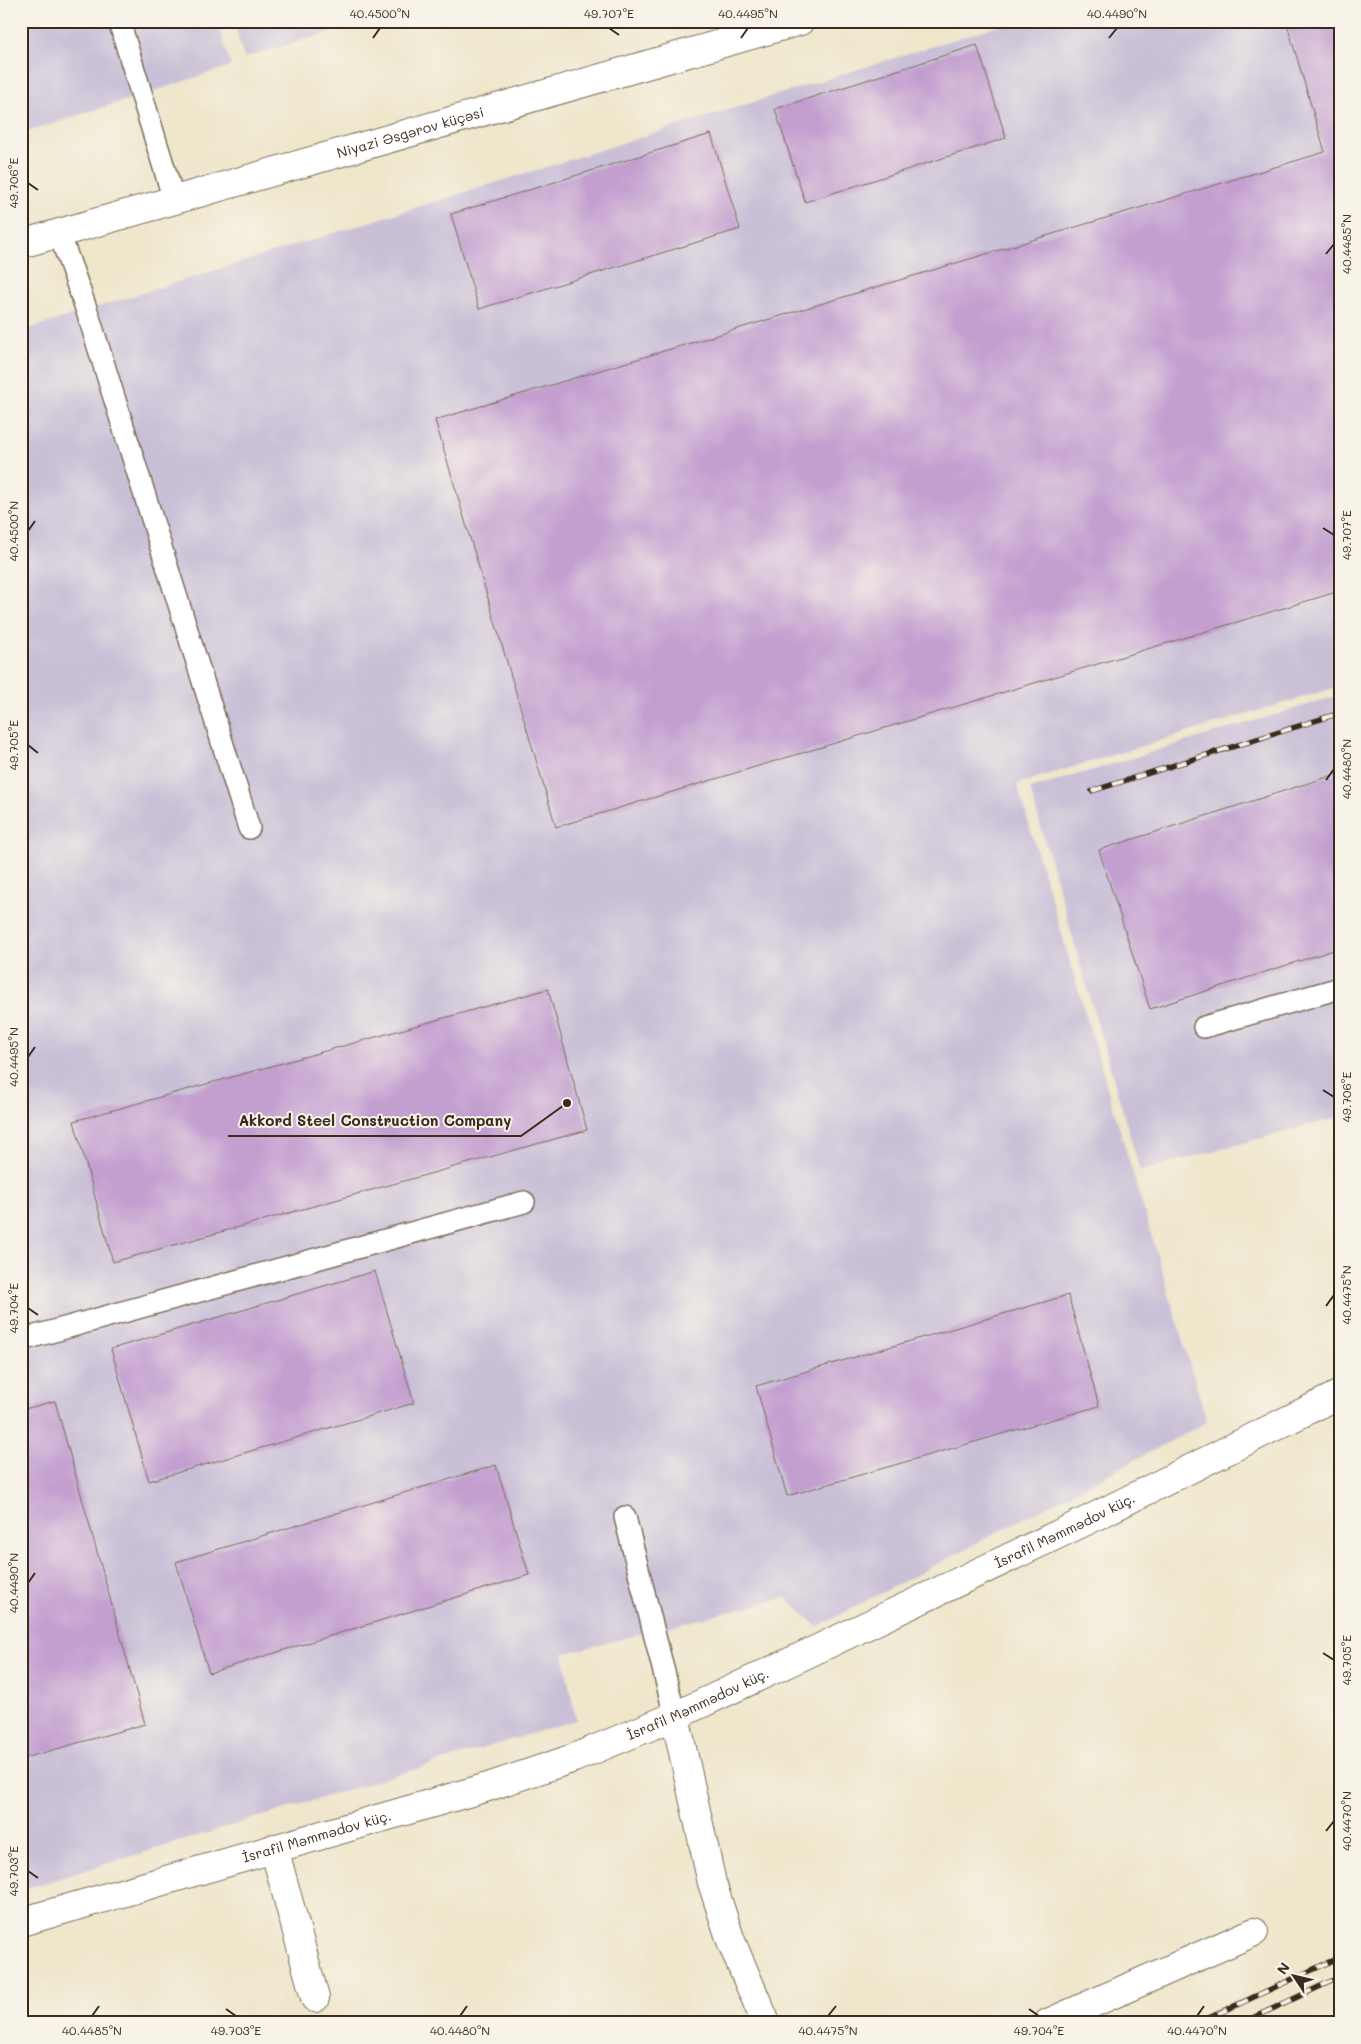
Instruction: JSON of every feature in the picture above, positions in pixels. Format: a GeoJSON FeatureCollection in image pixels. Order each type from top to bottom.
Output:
{"type":"FeatureCollection","features":[{"type":"Feature","properties":{"kind":"street","name":"Niyazi Əsgərov küçəsi"},"geometry":{"type":"LineString","coordinates":[[21,244],[800,21]]}},
{"type":"Feature","properties":{"kind":"street","name":"İsrafil Məmmədov küç."},"geometry":{"type":"LineString","coordinates":[[21,1922],[488,1787],[574,1758],[675,1716],[1086,1521],[1340,1394]]}},
{"type":"Feature","properties":{"kind":"street"},"geometry":{"type":"LineString","coordinates":[[675,1716],[712,1883],[731,1941],[766,2023]]}},
{"type":"Feature","properties":{"kind":"street"},"geometry":{"type":"LineString","coordinates":[[274,1848],[315,1998]]}},
{"type":"Feature","properties":{"kind":"street"},"geometry":{"type":"LineString","coordinates":[[1048,2023],[1254,1932]]}},
{"type":"Feature","properties":{"kind":"lane"},"geometry":{"type":"LineString","coordinates":[[119,21],[174,200]]}},
{"type":"Feature","properties":{"kind":"lane"},"geometry":{"type":"LineString","coordinates":[[59,233],[90,320],[249,828]]}},
{"type":"Feature","properties":{"kind":"lane"},"geometry":{"type":"LineString","coordinates":[[1204,1026],[1340,988]]}},
{"type":"Feature","properties":{"kind":"lane"},"geometry":{"type":"LineString","coordinates":[[21,1340],[524,1202]]}},
{"type":"Feature","properties":{"kind":"lane"},"geometry":{"type":"LineString","coordinates":[[625,1517],[675,1716]]}},
{"type":"Feature","properties":{"kind":"shaded area"},"geometry":{"type":"Polygon","coordinates":[[[21,21],[217,21],[231,66],[21,134],[21,21]]]}},
{"type":"Feature","properties":{"kind":"shaded area"},"geometry":{"type":"Polygon","coordinates":[[[233,21],[367,21],[244,58],[233,21]]]}},
{"type":"Feature","properties":{"kind":"shaded area"},"geometry":{"type":"Polygon","coordinates":[[[1013,21],[1340,21],[1340,686],[1017,784],[1207,1422],[817,1627],[786,1597],[563,1654],[576,1720],[21,1890],[21,331],[1013,21]]]}},
{"type":"Feature","properties":{"kind":"shaded area"},"geometry":{"type":"Polygon","coordinates":[[[1340,695],[1340,1117],[1140,1171],[1030,789],[1340,695]]]}},
{"type":"Feature","properties":{"kind":"building"},"geometry":{"type":"Polygon","coordinates":[[[1286,21],[1340,21],[1340,591],[556,827],[435,420],[1325,152],[1286,21]]]}},
{"type":"Feature","properties":{"kind":"building"},"geometry":{"type":"Polygon","coordinates":[[[977,45],[1006,138],[805,202],[775,109],[977,45]]]}},
{"type":"Feature","properties":{"kind":"building"},"geometry":{"type":"Polygon","coordinates":[[[711,134],[740,229],[479,309],[451,214],[711,134]]]}},
{"type":"Feature","properties":{"kind":"building"},"geometry":{"type":"Polygon","coordinates":[[[1340,773],[1340,948],[1150,1009],[1099,850],[1340,773]]]}},
{"type":"Feature","properties":{"kind":"building"},"geometry":{"type":"Polygon","coordinates":[[[548,989],[587,1130],[113,1262],[74,1121],[548,989]]]}},
{"type":"Feature","properties":{"kind":"building"},"geometry":{"type":"Polygon","coordinates":[[[375,1271],[414,1403],[149,1481],[111,1349],[375,1271]]]}},
{"type":"Feature","properties":{"kind":"building"},"geometry":{"type":"Polygon","coordinates":[[[1068,1295],[1099,1406],[787,1496],[756,1386],[1068,1295]]]}},
{"type":"Feature","properties":{"kind":"building"},"geometry":{"type":"Polygon","coordinates":[[[55,1401],[145,1724],[21,1759],[21,1410],[55,1401]]]}},
{"type":"Feature","properties":{"kind":"building"},"geometry":{"type":"Polygon","coordinates":[[[496,1465],[529,1575],[209,1673],[176,1562],[496,1465]]]}},
{"type":"Feature","properties":{"kind":"railway"},"geometry":{"type":"LineString","coordinates":[[1092,791],[1340,713]]}},
{"type":"Feature","properties":{"kind":"railway"},"geometry":{"type":"LineString","coordinates":[[1198,2023],[1340,1957]]}},
{"type":"Feature","properties":{"kind":"railway"},"geometry":{"type":"LineString","coordinates":[[1242,2023],[1340,1977]]}},
{"type":"Feature","properties":{"kind":"place","name":"Akkord Steel Construction Company"},"geometry":{"type":"Point","coordinates":[567,1103]}}]}
